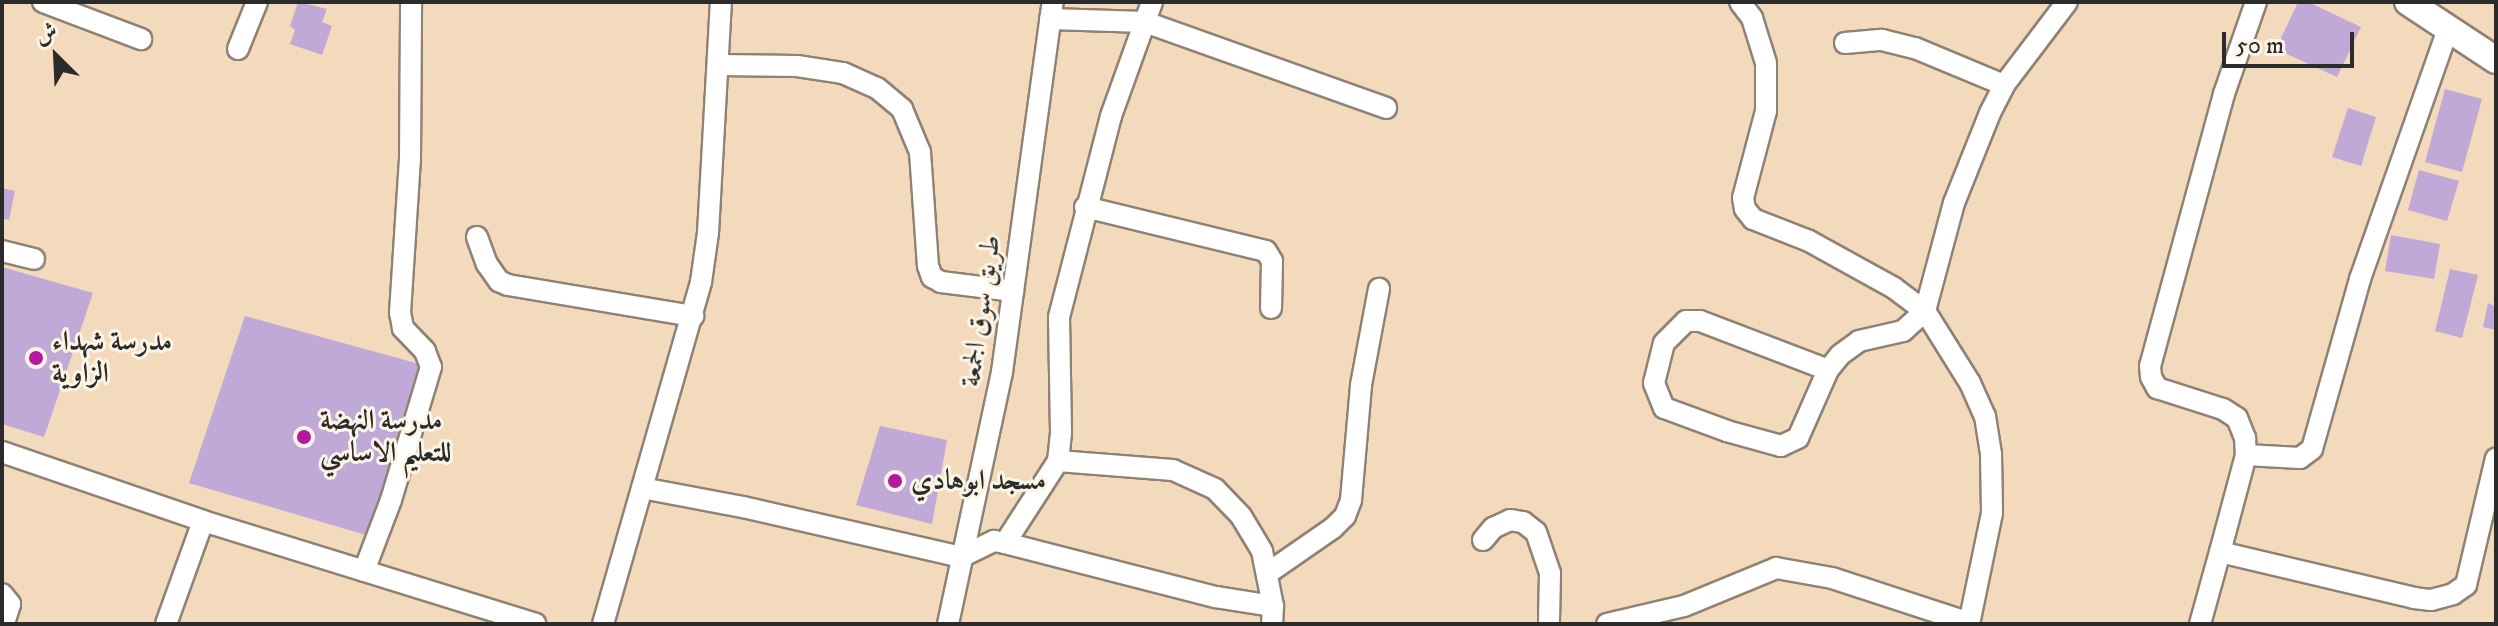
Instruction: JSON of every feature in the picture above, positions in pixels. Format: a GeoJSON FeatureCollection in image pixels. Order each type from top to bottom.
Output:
{"type":"FeatureCollection","features":[{"type":"Feature","properties":{"kind":"main road"},"geometry":{"type":"LineString","coordinates":[[2430,12],[2496,60]]}},
{"type":"Feature","properties":{"kind":"street"},"geometry":{"type":"LineString","coordinates":[[43,2],[141,39]]}},
{"type":"Feature","properties":{"kind":"street"},"geometry":{"type":"LineString","coordinates":[[238,49],[257,2]]}},
{"type":"Feature","properties":{"kind":"street"},"geometry":{"type":"LineString","coordinates":[[364,571],[391,500],[431,367],[425,351],[403,328],[400,313],[410,159],[411,2]]}},
{"type":"Feature","properties":{"kind":"street"},"geometry":{"type":"LineString","coordinates":[[603,624],[693,316],[708,233],[720,65],[721,2]]}},
{"type":"Feature","properties":{"kind":"street"},"geometry":{"type":"LineString","coordinates":[[1005,543],[1058,461],[1061,433],[1059,317],[1111,116],[1152,2]]}},
{"type":"Feature","properties":{"kind":"street"},"geometry":{"type":"LineString","coordinates":[[1607,624],[1684,606],[1776,568],[1832,578],[1970,624],[1992,513],[1991,454],[1985,416],[1925,311],[1894,288],[1809,241],[1753,219],[1745,209],[1743,198],[1766,111],[1766,63],[1752,18],[1740,2]]}},
{"type":"Feature","properties":{"kind":"street"},"geometry":{"type":"LineString","coordinates":[[1828,370],[1700,321],[1686,321],[1664,343],[1654,383],[1664,408],[1727,431],[1781,446],[1798,438],[1828,370],[1840,355],[1859,341],[1903,331],[1925,311],[1954,203],[2004,85],[2067,2]]}},
{"type":"Feature","properties":{"kind":"street"},"geometry":{"type":"LineString","coordinates":[[2200,624],[2246,455],[2245,438],[2237,418],[2223,409],[2157,388],[2150,366],[2224,94],[2256,2]]}},
{"type":"Feature","properties":{"kind":"street"},"geometry":{"type":"LineString","coordinates":[[1052,11],[1145,22],[1386,108]]}},
{"type":"Feature","properties":{"kind":"street","name":"طريق سوق الجمعة"},"geometry":{"type":"LineString","coordinates":[[948,624],[993,421],[1052,11]]}},
{"type":"Feature","properties":{"kind":"street"},"geometry":{"type":"LineString","coordinates":[[2246,455],[2300,458],[2312,449],[2365,266],[2430,12]]}},
{"type":"Feature","properties":{"kind":"street"},"geometry":{"type":"LineString","coordinates":[[1845,43],[1882,40],[1915,48],[2004,85]]}},
{"type":"Feature","properties":{"kind":"street"},"geometry":{"type":"LineString","coordinates":[[720,65],[797,66],[843,73],[877,88],[902,109],[920,152],[928,266],[932,277],[941,282],[1013,291]]}},
{"type":"Feature","properties":{"kind":"street"},"geometry":{"type":"LineString","coordinates":[[1085,207],[1266,251],[1272,261],[1271,308]]}},
{"type":"Feature","properties":{"kind":"street"},"geometry":{"type":"LineString","coordinates":[[477,237],[493,274],[508,285],[693,316]]}},
{"type":"Feature","properties":{"kind":"street"},"geometry":{"type":"LineString","coordinates":[[2,251],[34,259]]}},
{"type":"Feature","properties":{"kind":"street"},"geometry":{"type":"LineString","coordinates":[[1268,573],[1333,528],[1345,516],[1351,500],[1361,385],[1379,289]]}},
{"type":"Feature","properties":{"kind":"street"},"geometry":{"type":"LineString","coordinates":[[2,452],[203,521],[364,571],[486,616],[535,624]]}},
{"type":"Feature","properties":{"kind":"street"},"geometry":{"type":"LineString","coordinates":[[2220,552],[2414,598],[2431,600],[2453,594],[2466,585],[2496,458]]}},
{"type":"Feature","properties":{"kind":"street"},"geometry":{"type":"LineString","coordinates":[[642,488],[758,510],[961,557],[994,541],[1005,543],[1272,615],[1268,573],[1262,551],[1241,516],[1215,489],[1173,470],[1058,461]]}},
{"type":"Feature","properties":{"kind":"street"},"geometry":{"type":"LineString","coordinates":[[1483,540],[1493,528],[1510,520],[1523,522],[1536,532],[1550,573],[1552,623]]}},
{"type":"Feature","properties":{"kind":"street"},"geometry":{"type":"LineString","coordinates":[[166,624],[203,521]]}},
{"type":"Feature","properties":{"kind":"street"},"geometry":{"type":"LineString","coordinates":[[2,594],[10,604],[4,624]]}},
{"type":"Feature","properties":{"kind":"building"},"geometry":{"type":"Polygon","coordinates":[[[298,2],[327,9],[322,22],[332,26],[322,55],[290,44],[295,30],[290,26],[298,2]]]}},
{"type":"Feature","properties":{"kind":"building"},"geometry":{"type":"Polygon","coordinates":[[[2298,2],[2308,2],[2361,27],[2337,77],[2276,49],[2298,2]]]}},
{"type":"Feature","properties":{"kind":"building"},"geometry":{"type":"Polygon","coordinates":[[[2445,89],[2482,99],[2462,172],[2425,162],[2445,89]]]}},
{"type":"Feature","properties":{"kind":"building"},"geometry":{"type":"Polygon","coordinates":[[[2348,108],[2376,117],[2361,166],[2332,157],[2348,108]]]}},
{"type":"Feature","properties":{"kind":"building"},"geometry":{"type":"Polygon","coordinates":[[[2419,170],[2459,181],[2447,221],[2408,210],[2419,170]]]}},
{"type":"Feature","properties":{"kind":"building"},"geometry":{"type":"Polygon","coordinates":[[[2,188],[15,191],[9,220],[2,218],[2,188]]]}},
{"type":"Feature","properties":{"kind":"building"},"geometry":{"type":"Polygon","coordinates":[[[2391,235],[2440,244],[2434,279],[2385,271],[2391,235]]]}},
{"type":"Feature","properties":{"kind":"building","name":"مدرسة شهداء الزاوية"},"geometry":{"type":"Polygon","coordinates":[[[2,267],[93,293],[44,437],[2,424],[2,267]]]}},
{"type":"Feature","properties":{"kind":"building"},"geometry":{"type":"Polygon","coordinates":[[[2450,269],[2478,275],[2462,338],[2435,331],[2450,269]]]}},
{"type":"Feature","properties":{"kind":"building"},"geometry":{"type":"Polygon","coordinates":[[[2488,303],[2496,307],[2496,330],[2483,327],[2488,303]]]}},
{"type":"Feature","properties":{"kind":"building"},"geometry":{"type":"Polygon","coordinates":[[[245,316],[423,365],[373,537],[189,483],[245,316]]]}},
{"type":"Feature","properties":{"kind":"building"},"geometry":{"type":"Polygon","coordinates":[[[880,426],[947,440],[932,524],[856,505],[880,426]]]}},
{"type":"Feature","properties":{"kind":"place","name":"مدرسة شهداء الزاوية"},"geometry":{"type":"Point","coordinates":[36,358]}},
{"type":"Feature","properties":{"kind":"place","name":"مدرسة النهضة للتعليم الاساسي"},"geometry":{"type":"Point","coordinates":[304,437]}},
{"type":"Feature","properties":{"kind":"place","name":"مسجد ابوهادي"},"geometry":{"type":"Point","coordinates":[895,481]}}]}
